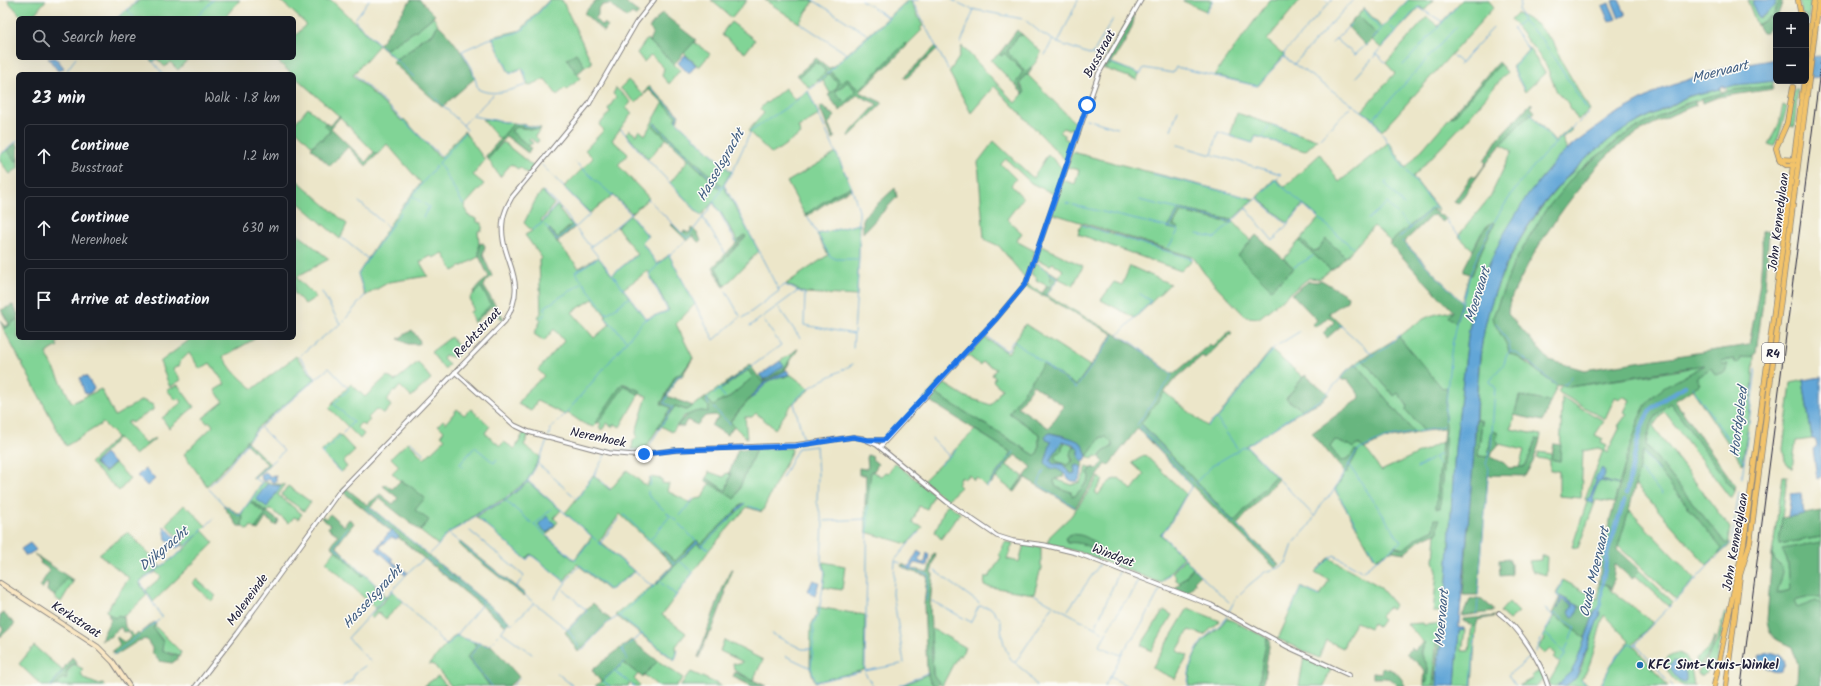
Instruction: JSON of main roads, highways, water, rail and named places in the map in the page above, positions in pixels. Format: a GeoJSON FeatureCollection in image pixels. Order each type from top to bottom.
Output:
{"type":"FeatureCollection","features":[{"type":"Feature","properties":{"kind":"highway"},"geometry":{"type":"LineString","coordinates":[[1798,0],[1800,12]]}},
{"type":"Feature","properties":{"kind":"highway","name":"John Kennedylaan"},"geometry":{"type":"LineString","coordinates":[[1714,686],[1744,542],[1805,88],[1814,0]]}},
{"type":"Feature","properties":{"kind":"highway","name":"John Kennedylaan"},"geometry":{"type":"LineString","coordinates":[[1809,51],[1819,0]]}},
{"type":"Feature","properties":{"kind":"highway","name":"John Kennedylaan"},"geometry":{"type":"LineString","coordinates":[[1726,686],[1740,575],[1750,542],[1795,162],[1794,153],[1804,84]]}},
{"type":"Feature","properties":{"kind":"highway"},"geometry":{"type":"LineString","coordinates":[[1793,87],[1787,123],[1776,148],[1779,159],[1782,163],[1795,162]]}},
{"type":"Feature","properties":{"kind":"main road","name":"Kerkstraat"},"geometry":{"type":"LineString","coordinates":[[0,583],[98,647],[113,662],[129,686]]}},
{"type":"Feature","properties":{"kind":"water"},"geometry":{"type":"Polygon","coordinates":[[[1619,0],[1626,15],[1619,18],[1612,1],[1619,0]]]}},
{"type":"Feature","properties":{"kind":"water"},"geometry":{"type":"Polygon","coordinates":[[[1754,0],[1776,0],[1775,6],[1759,19],[1752,4],[1754,0]]]}},
{"type":"Feature","properties":{"kind":"water"},"geometry":{"type":"Polygon","coordinates":[[[1609,3],[1616,19],[1609,22],[1602,6],[1609,3]]]}},
{"type":"Feature","properties":{"kind":"water"},"geometry":{"type":"Polygon","coordinates":[[[685,55],[696,65],[689,74],[678,63],[685,55]]]}},
{"type":"Feature","properties":{"kind":"water"},"geometry":{"type":"Polygon","coordinates":[[[1821,56],[1821,77],[1809,78],[1809,57],[1821,56]]]}},
{"type":"Feature","properties":{"kind":"water"},"geometry":{"type":"Polygon","coordinates":[[[50,60],[58,60],[64,68],[58,71],[50,60]]]}},
{"type":"Feature","properties":{"kind":"water","name":"Moervaart"},"geometry":{"type":"Polygon","coordinates":[[[1773,60],[1773,81],[1736,85],[1724,88],[1723,86],[1720,87],[1720,89],[1689,96],[1638,122],[1608,141],[1580,164],[1555,190],[1533,218],[1514,249],[1499,281],[1488,314],[1484,332],[1477,389],[1471,484],[1459,623],[1459,628],[1464,628],[1464,630],[1459,631],[1455,686],[1437,686],[1438,659],[1443,634],[1440,634],[1444,628],[1455,448],[1469,329],[1480,284],[1502,237],[1528,195],[1557,159],[1574,144],[1612,116],[1662,89],[1715,70],[1773,60]]]}},
{"type":"Feature","properties":{"kind":"water"},"geometry":{"type":"Polygon","coordinates":[[[780,361],[784,366],[764,380],[760,375],[780,361]]]}},
{"type":"Feature","properties":{"kind":"water"},"geometry":{"type":"Polygon","coordinates":[[[787,370],[790,375],[769,381],[752,398],[750,398],[765,382],[787,370]]]}},
{"type":"Feature","properties":{"kind":"water"},"geometry":{"type":"Polygon","coordinates":[[[84,376],[87,377],[94,388],[87,394],[84,392],[80,378],[84,376]]]}},
{"type":"Feature","properties":{"kind":"water"},"geometry":{"type":"Polygon","coordinates":[[[1821,377],[1821,477],[1817,478],[1813,449],[1817,446],[1816,440],[1812,439],[1803,380],[1821,377]]]}},
{"type":"Feature","properties":{"kind":"water"},"geometry":{"type":"Polygon","coordinates":[[[1050,433],[1071,438],[1083,445],[1087,456],[1083,462],[1079,457],[1079,449],[1073,444],[1062,441],[1050,460],[1053,464],[1062,464],[1071,474],[1075,473],[1074,466],[1079,465],[1082,468],[1081,476],[1078,481],[1070,480],[1062,472],[1049,467],[1045,462],[1051,442],[1047,440],[1045,436],[1050,433]]]}},
{"type":"Feature","properties":{"kind":"water"},"geometry":{"type":"Polygon","coordinates":[[[105,454],[114,463],[105,472],[95,463],[105,454]]]}},
{"type":"Feature","properties":{"kind":"water"},"geometry":{"type":"Polygon","coordinates":[[[1602,468],[1605,472],[1602,480],[1619,485],[1601,481],[1598,483],[1593,496],[1593,504],[1587,501],[1587,499],[1590,497],[1596,481],[1595,479],[1602,468]]]}},
{"type":"Feature","properties":{"kind":"water"},"geometry":{"type":"Polygon","coordinates":[[[145,469],[155,479],[147,486],[137,476],[145,469]]]}},
{"type":"Feature","properties":{"kind":"water"},"geometry":{"type":"Polygon","coordinates":[[[265,472],[270,477],[273,475],[276,476],[276,482],[272,482],[269,479],[266,481],[262,480],[261,475],[265,472]]]}},
{"type":"Feature","properties":{"kind":"water"},"geometry":{"type":"Polygon","coordinates":[[[267,484],[281,486],[267,507],[256,499],[267,484]]]}},
{"type":"Feature","properties":{"kind":"water"},"geometry":{"type":"Polygon","coordinates":[[[1801,493],[1804,514],[1788,517],[1791,494],[1801,493]]]}},
{"type":"Feature","properties":{"kind":"water"},"geometry":{"type":"Polygon","coordinates":[[[547,516],[555,524],[547,533],[538,525],[547,516]]]}},
{"type":"Feature","properties":{"kind":"water"},"geometry":{"type":"Polygon","coordinates":[[[164,526],[183,545],[176,548],[166,539],[164,526]]]}},
{"type":"Feature","properties":{"kind":"water"},"geometry":{"type":"Polygon","coordinates":[[[390,531],[393,531],[399,537],[396,539],[391,537],[387,542],[382,544],[380,548],[393,559],[392,561],[408,573],[405,575],[376,549],[390,531]]]}},
{"type":"Feature","properties":{"kind":"water"},"geometry":{"type":"Polygon","coordinates":[[[30,543],[36,550],[26,556],[21,549],[30,543]]]}},
{"type":"Feature","properties":{"kind":"water"},"geometry":{"type":"Polygon","coordinates":[[[918,551],[922,554],[918,560],[922,563],[925,562],[927,553],[929,554],[927,566],[915,563],[911,570],[908,568],[918,551]]]}},
{"type":"Feature","properties":{"kind":"water"},"geometry":{"type":"Polygon","coordinates":[[[813,580],[819,582],[815,596],[808,590],[813,580]]]}},
{"type":"Feature","properties":{"kind":"water"},"geometry":{"type":"Polygon","coordinates":[[[1561,597],[1579,606],[1575,616],[1572,617],[1569,612],[1573,605],[1562,600],[1557,609],[1561,597]]]}},
{"type":"Feature","properties":{"kind":"water"},"geometry":{"type":"Polygon","coordinates":[[[1598,609],[1600,614],[1576,678],[1565,686],[1558,686],[1571,672],[1577,661],[1595,610],[1598,609]]]}},
{"type":"Feature","properties":{"kind":"water"},"geometry":{"type":"Polygon","coordinates":[[[1768,652],[1777,654],[1783,658],[1785,664],[1781,671],[1777,672],[1770,670],[1761,663],[1759,656],[1768,652]]]}},
{"type":"Feature","properties":{"kind":"water"},"geometry":{"type":"Polygon","coordinates":[[[1674,661],[1681,663],[1686,674],[1686,682],[1678,679],[1672,671],[1670,666],[1674,661]]]}},
{"type":"Feature","properties":{"kind":"waterway"},"geometry":{"type":"LineString","coordinates":[[119,16],[138,0]]}},
{"type":"Feature","properties":{"kind":"waterway"},"geometry":{"type":"LineString","coordinates":[[198,16],[213,0]]}},
{"type":"Feature","properties":{"kind":"waterway"},"geometry":{"type":"LineString","coordinates":[[369,0],[355,19],[356,22],[414,77]]}},
{"type":"Feature","properties":{"kind":"waterway"},"geometry":{"type":"LineString","coordinates":[[526,85],[496,93],[478,89],[472,68],[462,51],[489,39],[516,33],[524,29],[550,0]]}},
{"type":"Feature","properties":{"kind":"waterway"},"geometry":{"type":"LineString","coordinates":[[813,0],[868,35]]}},
{"type":"Feature","properties":{"kind":"waterway"},"geometry":{"type":"LineString","coordinates":[[861,0],[889,18]]}},
{"type":"Feature","properties":{"kind":"waterway","name":"Hasselsgracht"},"geometry":{"type":"LineString","coordinates":[[817,84],[837,64],[910,0]]}},
{"type":"Feature","properties":{"kind":"waterway","name":"Hasselsgracht"},"geometry":{"type":"LineString","coordinates":[[911,0],[919,0]]}},
{"type":"Feature","properties":{"kind":"waterway"},"geometry":{"type":"LineString","coordinates":[[952,0],[971,9],[1023,19]]}},
{"type":"Feature","properties":{"kind":"waterway"},"geometry":{"type":"LineString","coordinates":[[1025,20],[1041,33],[1058,43],[1078,0]]}},
{"type":"Feature","properties":{"kind":"waterway"},"geometry":{"type":"LineString","coordinates":[[1206,13],[1213,0]]}},
{"type":"Feature","properties":{"kind":"waterway"},"geometry":{"type":"LineString","coordinates":[[1325,0],[1329,3]]}},
{"type":"Feature","properties":{"kind":"waterway"},"geometry":{"type":"LineString","coordinates":[[1284,57],[1284,53],[1332,0]]}},
{"type":"Feature","properties":{"kind":"waterway"},"geometry":{"type":"LineString","coordinates":[[1294,64],[1353,0]]}},
{"type":"Feature","properties":{"kind":"waterway"},"geometry":{"type":"LineString","coordinates":[[1373,38],[1408,0]]}},
{"type":"Feature","properties":{"kind":"waterway"},"geometry":{"type":"LineString","coordinates":[[1521,0],[1519,10],[1523,21],[1543,41],[1588,111]]}},
{"type":"Feature","properties":{"kind":"waterway"},"geometry":{"type":"LineString","coordinates":[[912,1],[948,69]]}},
{"type":"Feature","properties":{"kind":"waterway"},"geometry":{"type":"LineString","coordinates":[[1443,22],[1457,6]]}},
{"type":"Feature","properties":{"kind":"waterway"},"geometry":{"type":"LineString","coordinates":[[1389,25],[1396,32],[1418,7],[1431,15]]}},
{"type":"Feature","properties":{"kind":"waterway"},"geometry":{"type":"LineString","coordinates":[[127,9],[132,16]]}},
{"type":"Feature","properties":{"kind":"waterway"},"geometry":{"type":"LineString","coordinates":[[961,43],[974,9]]}},
{"type":"Feature","properties":{"kind":"waterway"},"geometry":{"type":"LineString","coordinates":[[1363,9],[1381,30]]}},
{"type":"Feature","properties":{"kind":"waterway"},"geometry":{"type":"LineString","coordinates":[[1403,65],[1443,22],[1433,16]]}},
{"type":"Feature","properties":{"kind":"waterway"},"geometry":{"type":"LineString","coordinates":[[1058,43],[1092,55],[1113,19]]}},
{"type":"Feature","properties":{"kind":"waterway"},"geometry":{"type":"LineString","coordinates":[[1516,27],[1522,20]]}},
{"type":"Feature","properties":{"kind":"waterway"},"geometry":{"type":"LineString","coordinates":[[800,23],[847,54]]}},
{"type":"Feature","properties":{"kind":"waterway"},"geometry":{"type":"LineString","coordinates":[[1332,43],[1351,24]]}},
{"type":"Feature","properties":{"kind":"waterway"},"geometry":{"type":"LineString","coordinates":[[1373,119],[1456,27]]}},
{"type":"Feature","properties":{"kind":"waterway"},"geometry":{"type":"LineString","coordinates":[[1459,65],[1493,28]]}},
{"type":"Feature","properties":{"kind":"waterway"},"geometry":{"type":"LineString","coordinates":[[1514,28],[1513,29],[1529,50],[1513,68],[1524,89]]}},
{"type":"Feature","properties":{"kind":"waterway"},"geometry":{"type":"LineString","coordinates":[[1383,47],[1396,33]]}},
{"type":"Feature","properties":{"kind":"waterway"},"geometry":{"type":"LineString","coordinates":[[493,38],[510,74],[523,68],[527,82]]}},
{"type":"Feature","properties":{"kind":"waterway"},"geometry":{"type":"LineString","coordinates":[[1336,39],[1355,55],[1367,44]]}},
{"type":"Feature","properties":{"kind":"waterway"},"geometry":{"type":"LineString","coordinates":[[1045,55],[1052,41]]}},
{"type":"Feature","properties":{"kind":"waterway"},"geometry":{"type":"LineString","coordinates":[[1356,77],[1381,49]]}},
{"type":"Feature","properties":{"kind":"waterway"},"geometry":{"type":"LineString","coordinates":[[1377,54],[1385,62]]}},
{"type":"Feature","properties":{"kind":"waterway"},"geometry":{"type":"LineString","coordinates":[[1094,55],[1106,57]]}},
{"type":"Feature","properties":{"kind":"waterway"},"geometry":{"type":"LineString","coordinates":[[1453,56],[1461,63]]}},
{"type":"Feature","properties":{"kind":"waterway"},"geometry":{"type":"LineString","coordinates":[[1111,58],[1108,62],[1140,74],[1144,68],[1173,73],[1176,67],[1257,86],[1284,57],[1373,119],[1380,130]]}},
{"type":"Feature","properties":{"kind":"waterway"},"geometry":{"type":"LineString","coordinates":[[67,70],[74,60]]}},
{"type":"Feature","properties":{"kind":"waterway"},"geometry":{"type":"LineString","coordinates":[[152,60],[161,72]]}},
{"type":"Feature","properties":{"kind":"waterway"},"geometry":{"type":"LineString","coordinates":[[1098,71],[1102,64]]}},
{"type":"Feature","properties":{"kind":"waterway"},"geometry":{"type":"LineString","coordinates":[[355,75],[443,158]]}},
{"type":"Feature","properties":{"kind":"waterway","name":"Hasselsgracht"},"geometry":{"type":"LineString","coordinates":[[810,89],[816,85]]}},
{"type":"Feature","properties":{"kind":"waterway"},"geometry":{"type":"LineString","coordinates":[[650,88],[678,115],[676,121],[732,172]]}},
{"type":"Feature","properties":{"kind":"waterway"},"geometry":{"type":"LineString","coordinates":[[808,91],[852,188],[859,211],[859,259],[853,348]]}},
{"type":"Feature","properties":{"kind":"waterway","name":"Hasselsgracht"},"geometry":{"type":"LineString","coordinates":[[797,100],[808,91]]}},
{"type":"Feature","properties":{"kind":"waterway"},"geometry":{"type":"LineString","coordinates":[[430,93],[463,125]]}},
{"type":"Feature","properties":{"kind":"waterway"},"geometry":{"type":"LineString","coordinates":[[467,130],[463,125],[493,95]]}},
{"type":"Feature","properties":{"kind":"waterway","name":"Hasselsgracht"},"geometry":{"type":"LineString","coordinates":[[691,233],[708,211],[732,172],[751,131],[796,101]]}},
{"type":"Feature","properties":{"kind":"waterway"},"geometry":{"type":"LineString","coordinates":[[1319,139],[1352,105]]}},
{"type":"Feature","properties":{"kind":"waterway"},"geometry":{"type":"LineString","coordinates":[[1171,130],[1178,110]]}},
{"type":"Feature","properties":{"kind":"waterway"},"geometry":{"type":"LineString","coordinates":[[1530,112],[1547,135]]}},
{"type":"Feature","properties":{"kind":"waterway"},"geometry":{"type":"LineString","coordinates":[[1578,123],[1589,113]]}},
{"type":"Feature","properties":{"kind":"waterway"},"geometry":{"type":"LineString","coordinates":[[472,116],[539,128]]}},
{"type":"Feature","properties":{"kind":"waterway"},"geometry":{"type":"LineString","coordinates":[[1086,119],[1117,128]]}},
{"type":"Feature","properties":{"kind":"waterway"},"geometry":{"type":"LineString","coordinates":[[654,123],[693,161]]}},
{"type":"Feature","properties":{"kind":"waterway"},"geometry":{"type":"LineString","coordinates":[[1272,125],[1299,135]]}},
{"type":"Feature","properties":{"kind":"waterway","name":"Moervaart"},"geometry":{"type":"LineString","coordinates":[[1228,613],[1236,598],[1249,585],[1265,572],[1279,568],[1287,562],[1293,544],[1309,526],[1324,500],[1331,495],[1357,451],[1384,438],[1444,427],[1455,328],[1475,261],[1493,223],[1517,187],[1544,155],[1575,125]]}},
{"type":"Feature","properties":{"kind":"waterway"},"geometry":{"type":"LineString","coordinates":[[1178,145],[1212,155],[1218,132],[1252,143],[1257,136],[1262,138],[1269,127]]}},
{"type":"Feature","properties":{"kind":"waterway"},"geometry":{"type":"LineString","coordinates":[[621,129],[641,153],[702,216]]}},
{"type":"Feature","properties":{"kind":"waterway"},"geometry":{"type":"LineString","coordinates":[[463,204],[439,163],[465,132]]}},
{"type":"Feature","properties":{"kind":"waterway"},"geometry":{"type":"LineString","coordinates":[[1382,133],[1399,161],[1436,208]]}},
{"type":"Feature","properties":{"kind":"waterway"},"geometry":{"type":"LineString","coordinates":[[1549,137],[1555,144]]}},
{"type":"Feature","properties":{"kind":"waterway"},"geometry":{"type":"LineString","coordinates":[[1263,138],[1289,146]]}},
{"type":"Feature","properties":{"kind":"waterway"},"geometry":{"type":"LineString","coordinates":[[0,155],[16,142]]}},
{"type":"Feature","properties":{"kind":"waterway"},"geometry":{"type":"LineString","coordinates":[[1214,155],[1281,174],[1259,196]]}},
{"type":"Feature","properties":{"kind":"waterway"},"geometry":{"type":"LineString","coordinates":[[575,162],[631,214],[590,247]]}},
{"type":"Feature","properties":{"kind":"waterway"},"geometry":{"type":"LineString","coordinates":[[694,162],[721,188]]}},
{"type":"Feature","properties":{"kind":"waterway"},"geometry":{"type":"LineString","coordinates":[[542,165],[590,214],[575,228],[562,209],[543,191]]}},
{"type":"Feature","properties":{"kind":"waterway"},"geometry":{"type":"LineString","coordinates":[[402,209],[436,166]]}},
{"type":"Feature","properties":{"kind":"waterway"},"geometry":{"type":"LineString","coordinates":[[1153,174],[1250,198]]}},
{"type":"Feature","properties":{"kind":"waterway"},"geometry":{"type":"LineString","coordinates":[[1275,180],[1353,248]]}},
{"type":"Feature","properties":{"kind":"waterway"},"geometry":{"type":"LineString","coordinates":[[1387,181],[1385,183],[1404,205]]}},
{"type":"Feature","properties":{"kind":"waterway"},"geometry":{"type":"LineString","coordinates":[[724,185],[737,209]]}},
{"type":"Feature","properties":{"kind":"waterway"},"geometry":{"type":"LineString","coordinates":[[413,197],[429,207],[423,217]]}},
{"type":"Feature","properties":{"kind":"waterway"},"geometry":{"type":"LineString","coordinates":[[1249,205],[1257,198],[1286,223]]}},
{"type":"Feature","properties":{"kind":"waterway"},"geometry":{"type":"LineString","coordinates":[[648,199],[688,239]]}},
{"type":"Feature","properties":{"kind":"waterway"},"geometry":{"type":"LineString","coordinates":[[1139,200],[1232,222]]}},
{"type":"Feature","properties":{"kind":"waterway"},"geometry":{"type":"LineString","coordinates":[[359,202],[389,228]]}},
{"type":"Feature","properties":{"kind":"waterway"},"geometry":{"type":"LineString","coordinates":[[714,202],[736,242]]}},
{"type":"Feature","properties":{"kind":"waterway"},"geometry":{"type":"LineString","coordinates":[[1066,203],[1070,204]]}},
{"type":"Feature","properties":{"kind":"waterway"},"geometry":{"type":"LineString","coordinates":[[1368,219],[1387,203],[1410,228]]}},
{"type":"Feature","properties":{"kind":"waterway"},"geometry":{"type":"LineString","coordinates":[[532,230],[541,224],[556,205]]}},
{"type":"Feature","properties":{"kind":"waterway"},"geometry":{"type":"LineString","coordinates":[[1073,205],[1179,230],[1168,248]]}},
{"type":"Feature","properties":{"kind":"waterway"},"geometry":{"type":"LineString","coordinates":[[1246,208],[1273,241],[1304,205]]}},
{"type":"Feature","properties":{"kind":"waterway"},"geometry":{"type":"LineString","coordinates":[[1399,238],[1434,206]]}},
{"type":"Feature","properties":{"kind":"waterway"},"geometry":{"type":"LineString","coordinates":[[738,211],[778,289]]}},
{"type":"Feature","properties":{"kind":"waterway"},"geometry":{"type":"LineString","coordinates":[[1214,239],[1243,211]]}},
{"type":"Feature","properties":{"kind":"waterway"},"geometry":{"type":"LineString","coordinates":[[364,291],[358,274],[401,212]]}},
{"type":"Feature","properties":{"kind":"waterway"},"geometry":{"type":"LineString","coordinates":[[1170,227],[1178,212]]}},
{"type":"Feature","properties":{"kind":"waterway"},"geometry":{"type":"LineString","coordinates":[[632,216],[647,235],[642,243],[658,265]]}},
{"type":"Feature","properties":{"kind":"waterway"},"geometry":{"type":"LineString","coordinates":[[808,217],[830,256],[836,259],[858,259]]}},
{"type":"Feature","properties":{"kind":"waterway"},"geometry":{"type":"LineString","coordinates":[[703,218],[725,253]]}},
{"type":"Feature","properties":{"kind":"waterway"},"geometry":{"type":"LineString","coordinates":[[1447,219],[1449,225],[1462,238]]}},
{"type":"Feature","properties":{"kind":"waterway"},"geometry":{"type":"LineString","coordinates":[[819,234],[859,224]]}},
{"type":"Feature","properties":{"kind":"waterway"},"geometry":{"type":"LineString","coordinates":[[545,225],[557,240],[574,226]]}},
{"type":"Feature","properties":{"kind":"waterway"},"geometry":{"type":"LineString","coordinates":[[1082,225],[1192,259]]}},
{"type":"Feature","properties":{"kind":"waterway"},"geometry":{"type":"LineString","coordinates":[[577,230],[630,297]]}},
{"type":"Feature","properties":{"kind":"waterway"},"geometry":{"type":"LineString","coordinates":[[1197,234],[1214,238]]}},
{"type":"Feature","properties":{"kind":"waterway","name":"Hasselsgracht"},"geometry":{"type":"LineString","coordinates":[[659,264],[686,241],[690,235]]}},
{"type":"Feature","properties":{"kind":"waterway"},"geometry":{"type":"LineString","coordinates":[[342,238],[368,259]]}},
{"type":"Feature","properties":{"kind":"waterway","name":"Moervaart"},"geometry":{"type":"LineString","coordinates":[[1402,241],[1462,302]]}},
{"type":"Feature","properties":{"kind":"waterway"},"geometry":{"type":"LineString","coordinates":[[669,255],[714,340],[739,318]]}},
{"type":"Feature","properties":{"kind":"waterway"},"geometry":{"type":"LineString","coordinates":[[613,274],[636,256]]}},
{"type":"Feature","properties":{"kind":"waterway"},"geometry":{"type":"LineString","coordinates":[[1294,267],[1313,256]]}},
{"type":"Feature","properties":{"kind":"waterway"},"geometry":{"type":"LineString","coordinates":[[598,258],[575,272],[607,314],[630,297],[646,319]]}},
{"type":"Feature","properties":{"kind":"waterway"},"geometry":{"type":"LineString","coordinates":[[1037,263],[1058,279],[1046,295]]}},
{"type":"Feature","properties":{"kind":"waterway","name":"Hasselsgracht"},"geometry":{"type":"LineString","coordinates":[[606,366],[644,320],[668,311],[649,274],[658,265]]}},
{"type":"Feature","properties":{"kind":"waterway"},"geometry":{"type":"LineString","coordinates":[[541,318],[546,313],[545,307],[582,283]]}},
{"type":"Feature","properties":{"kind":"waterway"},"geometry":{"type":"LineString","coordinates":[[743,318],[785,285],[805,294],[804,325],[854,334]]}},
{"type":"Feature","properties":{"kind":"waterway"},"geometry":{"type":"LineString","coordinates":[[726,291],[740,316]]}},
{"type":"Feature","properties":{"kind":"waterway"},"geometry":{"type":"LineString","coordinates":[[750,326],[798,291]]}},
{"type":"Feature","properties":{"kind":"waterway"},"geometry":{"type":"LineString","coordinates":[[322,292],[340,324]]}},
{"type":"Feature","properties":{"kind":"waterway"},"geometry":{"type":"LineString","coordinates":[[319,340],[343,322],[366,294]]}},
{"type":"Feature","properties":{"kind":"waterway"},"geometry":{"type":"LineString","coordinates":[[1118,335],[1151,301],[1140,294]]}},
{"type":"Feature","properties":{"kind":"waterway"},"geometry":{"type":"LineString","coordinates":[[779,308],[800,338]]}},
{"type":"Feature","properties":{"kind":"waterway"},"geometry":{"type":"LineString","coordinates":[[1005,312],[984,335],[1007,351],[1013,341],[1015,342]]}},
{"type":"Feature","properties":{"kind":"waterway"},"geometry":{"type":"LineString","coordinates":[[606,318],[626,340]]}},
{"type":"Feature","properties":{"kind":"waterway"},"geometry":{"type":"LineString","coordinates":[[709,405],[707,401],[708,398],[781,345],[764,321]]}},
{"type":"Feature","properties":{"kind":"waterway"},"geometry":{"type":"LineString","coordinates":[[1496,323],[1509,343],[1510,350]]}},
{"type":"Feature","properties":{"kind":"waterway"},"geometry":{"type":"LineString","coordinates":[[1248,445],[1305,408],[1322,399],[1348,370],[1373,355],[1339,324]]}},
{"type":"Feature","properties":{"kind":"waterway"},"geometry":{"type":"LineString","coordinates":[[1278,345],[1299,332]]}},
{"type":"Feature","properties":{"kind":"waterway"},"geometry":{"type":"LineString","coordinates":[[1016,343],[1076,388],[1114,335]]}},
{"type":"Feature","properties":{"kind":"waterway"},"geometry":{"type":"LineString","coordinates":[[1373,355],[1384,349],[1400,335]]}},
{"type":"Feature","properties":{"kind":"waterway"},"geometry":{"type":"LineString","coordinates":[[1120,336],[1133,343],[1154,360]]}},
{"type":"Feature","properties":{"kind":"waterway","name":"Dijkgracht"},"geometry":{"type":"LineString","coordinates":[[225,507],[239,516],[263,483],[254,478],[284,451],[260,427],[316,379],[299,356],[317,341]]}},
{"type":"Feature","properties":{"kind":"waterway"},"geometry":{"type":"LineString","coordinates":[[1219,417],[1275,347]]}},
{"type":"Feature","properties":{"kind":"waterway"},"geometry":{"type":"LineString","coordinates":[[1495,374],[1504,364],[1506,356],[1510,351],[1523,357],[1544,376],[1556,384]]}},
{"type":"Feature","properties":{"kind":"waterway"},"geometry":{"type":"LineString","coordinates":[[1137,425],[1172,375],[1156,362]]}},
{"type":"Feature","properties":{"kind":"waterway"},"geometry":{"type":"LineString","coordinates":[[804,441],[794,403],[798,397],[812,386],[853,364]]}},
{"type":"Feature","properties":{"kind":"waterway"},"geometry":{"type":"LineString","coordinates":[[317,378],[329,368],[349,389],[334,404],[353,422],[343,433]]}},
{"type":"Feature","properties":{"kind":"waterway","name":"Hasselsgracht"},"geometry":{"type":"LineString","coordinates":[[567,412],[604,368]]}},
{"type":"Feature","properties":{"kind":"waterway","name":"Hoofdgeleed"},"geometry":{"type":"LineString","coordinates":[[1742,478],[1756,368]]}},
{"type":"Feature","properties":{"kind":"waterway"},"geometry":{"type":"LineString","coordinates":[[641,451],[646,451],[673,407],[664,403],[677,377],[682,375]]}},
{"type":"Feature","properties":{"kind":"waterway"},"geometry":{"type":"LineString","coordinates":[[1478,595],[1489,468],[1486,464],[1491,447],[1495,387],[1489,382],[1495,375]]}},
{"type":"Feature","properties":{"kind":"waterway"},"geometry":{"type":"LineString","coordinates":[[1563,384],[1566,384],[1572,376]]}},
{"type":"Feature","properties":{"kind":"waterway","name":"Oude Moervaart"},"geometry":{"type":"LineString","coordinates":[[1626,494],[1638,440],[1644,421],[1651,410],[1660,402],[1685,386]]}},
{"type":"Feature","properties":{"kind":"waterway"},"geometry":{"type":"LineString","coordinates":[[1692,387],[1744,462]]}},
{"type":"Feature","properties":{"kind":"waterway"},"geometry":{"type":"LineString","coordinates":[[719,390],[725,397]]}},
{"type":"Feature","properties":{"kind":"waterway"},"geometry":{"type":"LineString","coordinates":[[714,408],[730,424]]}},
{"type":"Feature","properties":{"kind":"waterway","name":"Hasselsgracht"},"geometry":{"type":"LineString","coordinates":[[549,436],[550,430],[565,414]]}},
{"type":"Feature","properties":{"kind":"waterway"},"geometry":{"type":"LineString","coordinates":[[1208,426],[1216,418],[1237,448]]}},
{"type":"Feature","properties":{"kind":"waterway"},"geometry":{"type":"LineString","coordinates":[[1141,425],[1157,442]]}},
{"type":"Feature","properties":{"kind":"waterway"},"geometry":{"type":"LineString","coordinates":[[1139,427],[1192,486],[1170,524],[1161,534],[1184,557],[1162,583]]}},
{"type":"Feature","properties":{"kind":"waterway"},"geometry":{"type":"LineString","coordinates":[[249,440],[259,428]]}},
{"type":"Feature","properties":{"kind":"waterway"},"geometry":{"type":"LineString","coordinates":[[322,454],[340,436]]}},
{"type":"Feature","properties":{"kind":"waterway","name":"Hasselsgracht"},"geometry":{"type":"LineString","coordinates":[[527,482],[538,463],[548,439]]}},
{"type":"Feature","properties":{"kind":"waterway"},"geometry":{"type":"LineString","coordinates":[[932,439],[949,456]]}},
{"type":"Feature","properties":{"kind":"waterway"},"geometry":{"type":"LineString","coordinates":[[410,442],[424,454]]}},
{"type":"Feature","properties":{"kind":"waterway"},"geometry":{"type":"LineString","coordinates":[[210,485],[227,468],[247,443]]}},
{"type":"Feature","properties":{"kind":"waterway"},"geometry":{"type":"LineString","coordinates":[[1159,444],[1193,482]]}},
{"type":"Feature","properties":{"kind":"waterway"},"geometry":{"type":"LineString","coordinates":[[782,478],[798,448],[816,446],[818,474],[817,502],[823,524],[821,560],[825,572],[819,612],[813,625],[814,634],[811,668],[816,682],[860,672]]}},
{"type":"Feature","properties":{"kind":"waterway"},"geometry":{"type":"LineString","coordinates":[[463,467],[460,464],[475,447],[494,463],[497,459]]}},
{"type":"Feature","properties":{"kind":"waterway"},"geometry":{"type":"LineString","coordinates":[[1195,483],[1213,465],[1244,447],[1248,447],[1314,516]]}},
{"type":"Feature","properties":{"kind":"waterway"},"geometry":{"type":"LineString","coordinates":[[608,450],[619,451]]}},
{"type":"Feature","properties":{"kind":"waterway"},"geometry":{"type":"LineString","coordinates":[[940,465],[956,450]]}},
{"type":"Feature","properties":{"kind":"waterway"},"geometry":{"type":"LineString","coordinates":[[621,451],[638,451]]}},
{"type":"Feature","properties":{"kind":"waterway","name":"Dijkgracht"},"geometry":{"type":"LineString","coordinates":[[321,452],[340,472]]}},
{"type":"Feature","properties":{"kind":"waterway"},"geometry":{"type":"LineString","coordinates":[[987,487],[1014,452]]}},
{"type":"Feature","properties":{"kind":"waterway"},"geometry":{"type":"LineString","coordinates":[[1644,453],[1658,471]]}},
{"type":"Feature","properties":{"kind":"waterway"},"geometry":{"type":"LineString","coordinates":[[1417,468],[1440,454]]}},
{"type":"Feature","properties":{"kind":"waterway"},"geometry":{"type":"LineString","coordinates":[[605,455],[594,475],[607,486]]}},
{"type":"Feature","properties":{"kind":"waterway"},"geometry":{"type":"LineString","coordinates":[[1435,458],[1439,465]]}},
{"type":"Feature","properties":{"kind":"waterway"},"geometry":{"type":"LineString","coordinates":[[1326,562],[1334,555],[1362,571],[1401,542],[1349,464]]}},
{"type":"Feature","properties":{"kind":"waterway"},"geometry":{"type":"LineString","coordinates":[[539,465],[549,473]]}},
{"type":"Feature","properties":{"kind":"waterway"},"geometry":{"type":"LineString","coordinates":[[1044,470],[1038,484],[1075,507]]}},
{"type":"Feature","properties":{"kind":"waterway"},"geometry":{"type":"LineString","coordinates":[[1640,470],[1662,494]]}},
{"type":"Feature","properties":{"kind":"waterway"},"geometry":{"type":"LineString","coordinates":[[551,475],[567,490]]}},
{"type":"Feature","properties":{"kind":"waterway"},"geometry":{"type":"LineString","coordinates":[[576,498],[578,498],[592,477]]}},
{"type":"Feature","properties":{"kind":"waterway"},"geometry":{"type":"LineString","coordinates":[[650,486],[651,478]]}},
{"type":"Feature","properties":{"kind":"waterway"},"geometry":{"type":"LineString","coordinates":[[528,481],[596,540]]}},
{"type":"Feature","properties":{"kind":"waterway","name":"Hasselsgracht"},"geometry":{"type":"LineString","coordinates":[[463,525],[484,510],[504,501],[527,482]]}},
{"type":"Feature","properties":{"kind":"waterway"},"geometry":{"type":"LineString","coordinates":[[1196,484],[1234,523]]}},
{"type":"Feature","properties":{"kind":"waterway"},"geometry":{"type":"LineString","coordinates":[[209,489],[226,507]]}},
{"type":"Feature","properties":{"kind":"waterway"},"geometry":{"type":"LineString","coordinates":[[1335,489],[1357,526]]}},
{"type":"Feature","properties":{"kind":"waterway"},"geometry":{"type":"LineString","coordinates":[[568,491],[574,496]]}},
{"type":"Feature","properties":{"kind":"waterway"},"geometry":{"type":"LineString","coordinates":[[648,491],[648,495],[664,510]]}},
{"type":"Feature","properties":{"kind":"waterway","name":"Hoofdgeleed"},"geometry":{"type":"LineString","coordinates":[[1732,539],[1739,492]]}},
{"type":"Feature","properties":{"kind":"waterway"},"geometry":{"type":"LineString","coordinates":[[680,516],[693,499]]}},
{"type":"Feature","properties":{"kind":"waterway"},"geometry":{"type":"LineString","coordinates":[[506,501],[534,525],[553,508]]}},
{"type":"Feature","properties":{"kind":"waterway","name":"Oude Moervaart"},"geometry":{"type":"LineString","coordinates":[[1603,579],[1608,551],[1624,501]]}},
{"type":"Feature","properties":{"kind":"waterway"},"geometry":{"type":"LineString","coordinates":[[676,563],[697,542],[702,546],[745,503]]}},
{"type":"Feature","properties":{"kind":"waterway","name":"Dijkgracht"},"geometry":{"type":"LineString","coordinates":[[368,506],[402,533]]}},
{"type":"Feature","properties":{"kind":"waterway"},"geometry":{"type":"LineString","coordinates":[[749,506],[760,510]]}},
{"type":"Feature","properties":{"kind":"waterway"},"geometry":{"type":"LineString","coordinates":[[868,506],[865,671],[901,664]]}},
{"type":"Feature","properties":{"kind":"waterway","name":"Dijkgracht"},"geometry":{"type":"LineString","coordinates":[[365,508],[391,529]]}},
{"type":"Feature","properties":{"kind":"waterway"},"geometry":{"type":"LineString","coordinates":[[667,513],[677,521]]}},
{"type":"Feature","properties":{"kind":"waterway"},"geometry":{"type":"LineString","coordinates":[[619,616],[653,587],[675,564],[624,515]]}},
{"type":"Feature","properties":{"kind":"waterway"},"geometry":{"type":"LineString","coordinates":[[650,540],[670,516]]}},
{"type":"Feature","properties":{"kind":"waterway"},"geometry":{"type":"LineString","coordinates":[[619,518],[601,542],[602,545],[635,572]]}},
{"type":"Feature","properties":{"kind":"waterway","name":"Dijkgracht"},"geometry":{"type":"LineString","coordinates":[[161,618],[140,582],[177,555],[213,519]]}},
{"type":"Feature","properties":{"kind":"waterway"},"geometry":{"type":"LineString","coordinates":[[479,519],[527,560],[531,555],[566,582],[554,599]]}},
{"type":"Feature","properties":{"kind":"waterway"},"geometry":{"type":"LineString","coordinates":[[825,521],[867,519]]}},
{"type":"Feature","properties":{"kind":"waterway"},"geometry":{"type":"LineString","coordinates":[[679,524],[697,542]]}},
{"type":"Feature","properties":{"kind":"waterway"},"geometry":{"type":"LineString","coordinates":[[1236,524],[1256,545]]}},
{"type":"Feature","properties":{"kind":"waterway"},"geometry":{"type":"LineString","coordinates":[[534,525],[575,560],[590,541]]}},
{"type":"Feature","properties":{"kind":"waterway"},"geometry":{"type":"LineString","coordinates":[[461,526],[448,533],[569,631],[581,651],[607,623],[619,616],[675,660],[678,650]]}},
{"type":"Feature","properties":{"kind":"waterway"},"geometry":{"type":"LineString","coordinates":[[348,527],[335,547],[387,595]]}},
{"type":"Feature","properties":{"kind":"waterway"},"geometry":{"type":"LineString","coordinates":[[470,531],[524,576],[515,588]]}},
{"type":"Feature","properties":{"kind":"waterway"},"geometry":{"type":"LineString","coordinates":[[912,540],[919,532]]}},
{"type":"Feature","properties":{"kind":"waterway"},"geometry":{"type":"LineString","coordinates":[[403,534],[429,555]]}},
{"type":"Feature","properties":{"kind":"waterway","name":"Hasselsgracht"},"geometry":{"type":"LineString","coordinates":[[428,556],[446,535]]}},
{"type":"Feature","properties":{"kind":"waterway"},"geometry":{"type":"LineString","coordinates":[[598,542],[602,545]]}},
{"type":"Feature","properties":{"kind":"waterway"},"geometry":{"type":"LineString","coordinates":[[895,560],[910,542]]}},
{"type":"Feature","properties":{"kind":"waterway"},"geometry":{"type":"LineString","coordinates":[[702,546],[708,549]]}},
{"type":"Feature","properties":{"kind":"waterway"},"geometry":{"type":"LineString","coordinates":[[1257,546],[1276,564]]}},
{"type":"Feature","properties":{"kind":"waterway"},"geometry":{"type":"LineString","coordinates":[[1369,546],[1376,559]]}},
{"type":"Feature","properties":{"kind":"waterway","name":"Hoofdgeleed"},"geometry":{"type":"LineString","coordinates":[[1719,554],[1724,550]]}},
{"type":"Feature","properties":{"kind":"waterway","name":"Hoofdgeleed"},"geometry":{"type":"LineString","coordinates":[[1709,565],[1718,556]]}},
{"type":"Feature","properties":{"kind":"waterway"},"geometry":{"type":"LineString","coordinates":[[430,557],[512,624],[533,604]]}},
{"type":"Feature","properties":{"kind":"waterway"},"geometry":{"type":"LineString","coordinates":[[1184,558],[1229,602]]}},
{"type":"Feature","properties":{"kind":"waterway","name":"Hasselsgracht"},"geometry":{"type":"LineString","coordinates":[[408,573],[424,559]]}},
{"type":"Feature","properties":{"kind":"waterway"},"geometry":{"type":"LineString","coordinates":[[427,559],[435,565]]}},
{"type":"Feature","properties":{"kind":"waterway"},"geometry":{"type":"LineString","coordinates":[[900,563],[895,561],[893,594],[904,663]]}},
{"type":"Feature","properties":{"kind":"waterway"},"geometry":{"type":"LineString","coordinates":[[672,601],[693,573],[681,562]]}},
{"type":"Feature","properties":{"kind":"waterway"},"geometry":{"type":"LineString","coordinates":[[1318,570],[1325,563]]}},
{"type":"Feature","properties":{"kind":"waterway"},"geometry":{"type":"LineString","coordinates":[[1068,610],[1100,564]]}},
{"type":"Feature","properties":{"kind":"waterway"},"geometry":{"type":"LineString","coordinates":[[566,581],[580,565],[610,590],[635,572],[653,587]]}},
{"type":"Feature","properties":{"kind":"waterway"},"geometry":{"type":"LineString","coordinates":[[903,566],[908,568]]}},
{"type":"Feature","properties":{"kind":"waterway","name":"Hoofdgeleed"},"geometry":{"type":"LineString","coordinates":[[1698,577],[1708,566]]}},
{"type":"Feature","properties":{"kind":"waterway"},"geometry":{"type":"LineString","coordinates":[[438,568],[483,603],[456,636]]}},
{"type":"Feature","properties":{"kind":"waterway"},"geometry":{"type":"LineString","coordinates":[[911,569],[929,575],[926,601]]}},
{"type":"Feature","properties":{"kind":"waterway"},"geometry":{"type":"LineString","coordinates":[[935,571],[979,603]]}},
{"type":"Feature","properties":{"kind":"waterway"},"geometry":{"type":"LineString","coordinates":[[1096,626],[1119,572]]}},
{"type":"Feature","properties":{"kind":"waterway","name":"Hasselsgracht"},"geometry":{"type":"LineString","coordinates":[[360,651],[348,638],[406,575]]}},
{"type":"Feature","properties":{"kind":"waterway","name":"Oude Moervaart"},"geometry":{"type":"LineString","coordinates":[[1598,611],[1601,603],[1603,579]]}},
{"type":"Feature","properties":{"kind":"waterway","name":"Hoofdgeleed"},"geometry":{"type":"LineString","coordinates":[[1692,583],[1697,579]]}},
{"type":"Feature","properties":{"kind":"waterway"},"geometry":{"type":"LineString","coordinates":[[1108,629],[1123,604],[1130,597],[1138,580]]}},
{"type":"Feature","properties":{"kind":"waterway"},"geometry":{"type":"LineString","coordinates":[[1561,597],[1557,596],[1562,581]]}},
{"type":"Feature","properties":{"kind":"waterway"},"geometry":{"type":"LineString","coordinates":[[660,582],[676,595]]}},
{"type":"Feature","properties":{"kind":"waterway","name":"Hoofdgeleed"},"geometry":{"type":"LineString","coordinates":[[1688,588],[1691,584]]}},
{"type":"Feature","properties":{"kind":"waterway"},"geometry":{"type":"LineString","coordinates":[[1128,686],[1110,677],[1124,650],[1142,624],[1161,588]]}},
{"type":"Feature","properties":{"kind":"waterway"},"geometry":{"type":"LineString","coordinates":[[1296,598],[1301,588],[1320,596]]}},
{"type":"Feature","properties":{"kind":"waterway","name":"Hoofdgeleed"},"geometry":{"type":"LineString","coordinates":[[1672,604],[1686,589]]}},
{"type":"Feature","properties":{"kind":"waterway"},"geometry":{"type":"LineString","coordinates":[[392,590],[447,646],[456,636],[488,646],[502,632],[532,654]]}},
{"type":"Feature","properties":{"kind":"waterway"},"geometry":{"type":"LineString","coordinates":[[564,590],[587,611],[568,630]]}},
{"type":"Feature","properties":{"kind":"waterway"},"geometry":{"type":"LineString","coordinates":[[1035,595],[1053,605]]}},
{"type":"Feature","properties":{"kind":"waterway"},"geometry":{"type":"LineString","coordinates":[[1477,614],[1478,599]]}},
{"type":"Feature","properties":{"kind":"waterway"},"geometry":{"type":"LineString","coordinates":[[932,601],[971,622],[979,606],[991,608],[1001,620],[1001,631],[1004,643],[1008,655],[1015,663],[1052,607]]}},
{"type":"Feature","properties":{"kind":"waterway"},"geometry":{"type":"LineString","coordinates":[[485,605],[507,624],[502,631]]}},
{"type":"Feature","properties":{"kind":"waterway"},"geometry":{"type":"LineString","coordinates":[[1290,612],[1294,605]]}},
{"type":"Feature","properties":{"kind":"waterway","name":"Hoofdgeleed"},"geometry":{"type":"LineString","coordinates":[[1647,630],[1671,605]]}},
{"type":"Feature","properties":{"kind":"waterway"},"geometry":{"type":"LineString","coordinates":[[1055,606],[1103,632]]}},
{"type":"Feature","properties":{"kind":"waterway"},"geometry":{"type":"LineString","coordinates":[[1545,609],[1554,616]]}},
{"type":"Feature","properties":{"kind":"waterway"},"geometry":{"type":"LineString","coordinates":[[1553,617],[1555,613],[1575,627],[1570,639]]}},
{"type":"Feature","properties":{"kind":"waterway"},"geometry":{"type":"LineString","coordinates":[[1188,686],[1189,672],[1195,653],[1202,641],[1227,616]]}},
{"type":"Feature","properties":{"kind":"waterway"},"geometry":{"type":"LineString","coordinates":[[1535,652],[1552,618]]}},
{"type":"Feature","properties":{"kind":"waterway","name":"Dijkgracht"},"geometry":{"type":"LineString","coordinates":[[113,655],[159,620]]}},
{"type":"Feature","properties":{"kind":"waterway","name":"Hoofdgeleed"},"geometry":{"type":"LineString","coordinates":[[1612,663],[1629,643],[1635,646],[1646,631]]}},
{"type":"Feature","properties":{"kind":"waterway"},"geometry":{"type":"LineString","coordinates":[[1107,632],[1099,646],[1121,655]]}},
{"type":"Feature","properties":{"kind":"waterway"},"geometry":{"type":"LineString","coordinates":[[634,686],[614,671],[627,660],[622,649],[642,634]]}},
{"type":"Feature","properties":{"kind":"waterway"},"geometry":{"type":"LineString","coordinates":[[772,634],[802,649],[812,649]]}},
{"type":"Feature","properties":{"kind":"waterway"},"geometry":{"type":"LineString","coordinates":[[1547,635],[1564,653],[1569,642]]}},
{"type":"Feature","properties":{"kind":"waterway"},"geometry":{"type":"LineString","coordinates":[[1471,686],[1475,636]]}},
{"type":"Feature","properties":{"kind":"waterway"},"geometry":{"type":"LineString","coordinates":[[479,644],[469,658],[492,686]]}},
{"type":"Feature","properties":{"kind":"waterway"},"geometry":{"type":"LineString","coordinates":[[1636,645],[1654,665]]}},
{"type":"Feature","properties":{"kind":"waterway","name":"Hasselsgracht"},"geometry":{"type":"LineString","coordinates":[[362,653],[371,662]]}},
{"type":"Feature","properties":{"kind":"waterway"},"geometry":{"type":"LineString","coordinates":[[1559,661],[1561,661],[1565,653]]}},
{"type":"Feature","properties":{"kind":"waterway"},"geometry":{"type":"LineString","coordinates":[[786,656],[811,668]]}},
{"type":"Feature","properties":{"kind":"waterway"},"geometry":{"type":"LineString","coordinates":[[1516,686],[1508,675],[1532,656]]}},
{"type":"Feature","properties":{"kind":"waterway"},"geometry":{"type":"LineString","coordinates":[[1016,664],[1028,674],[1036,686]]}},
{"type":"Feature","properties":{"kind":"waterway","name":"Hoofdgeleed"},"geometry":{"type":"LineString","coordinates":[[1601,686],[1611,665]]}},
{"type":"Feature","properties":{"kind":"waterway","name":"Hasselsgracht"},"geometry":{"type":"LineString","coordinates":[[343,686],[352,680],[355,673],[365,666]]}},
{"type":"Feature","properties":{"kind":"waterway"},"geometry":{"type":"LineString","coordinates":[[1657,667],[1666,680]]}},
{"type":"Feature","properties":{"kind":"waterway"},"geometry":{"type":"LineString","coordinates":[[610,686],[603,681],[614,671]]}},
{"type":"Feature","properties":{"kind":"waterway","name":"Dijkgracht"},"geometry":{"type":"LineString","coordinates":[[51,686],[62,672]]}},
{"type":"Feature","properties":{"kind":"waterway"},"geometry":{"type":"LineString","coordinates":[[556,672],[573,686]]}},
{"type":"Feature","properties":{"kind":"waterway"},"geometry":{"type":"LineString","coordinates":[[865,673],[873,686]]}},
{"type":"Feature","properties":{"kind":"waterway"},"geometry":{"type":"LineString","coordinates":[[899,686],[927,673]]}},
{"type":"Feature","properties":{"kind":"waterway"},"geometry":{"type":"LineString","coordinates":[[1104,686],[1110,677]]}},
{"type":"Feature","properties":{"kind":"waterway"},"geometry":{"type":"LineString","coordinates":[[512,686],[519,679]]}},
{"type":"Feature","properties":{"kind":"waterway"},"geometry":{"type":"LineString","coordinates":[[1581,680],[1587,686]]}},
{"type":"Feature","properties":{"kind":"waterway"},"geometry":{"type":"LineString","coordinates":[[1670,683],[1673,686]]}},
{"type":"Feature","properties":{"kind":"railway"},"geometry":{"type":"LineString","coordinates":[[1741,686],[1821,63]]}},
{"type":"Feature","properties":{"kind":"place","name":"KFC Sint-Kruis-Winkel"},"geometry":{"type":"Point","coordinates":[1640,665]}}]}
